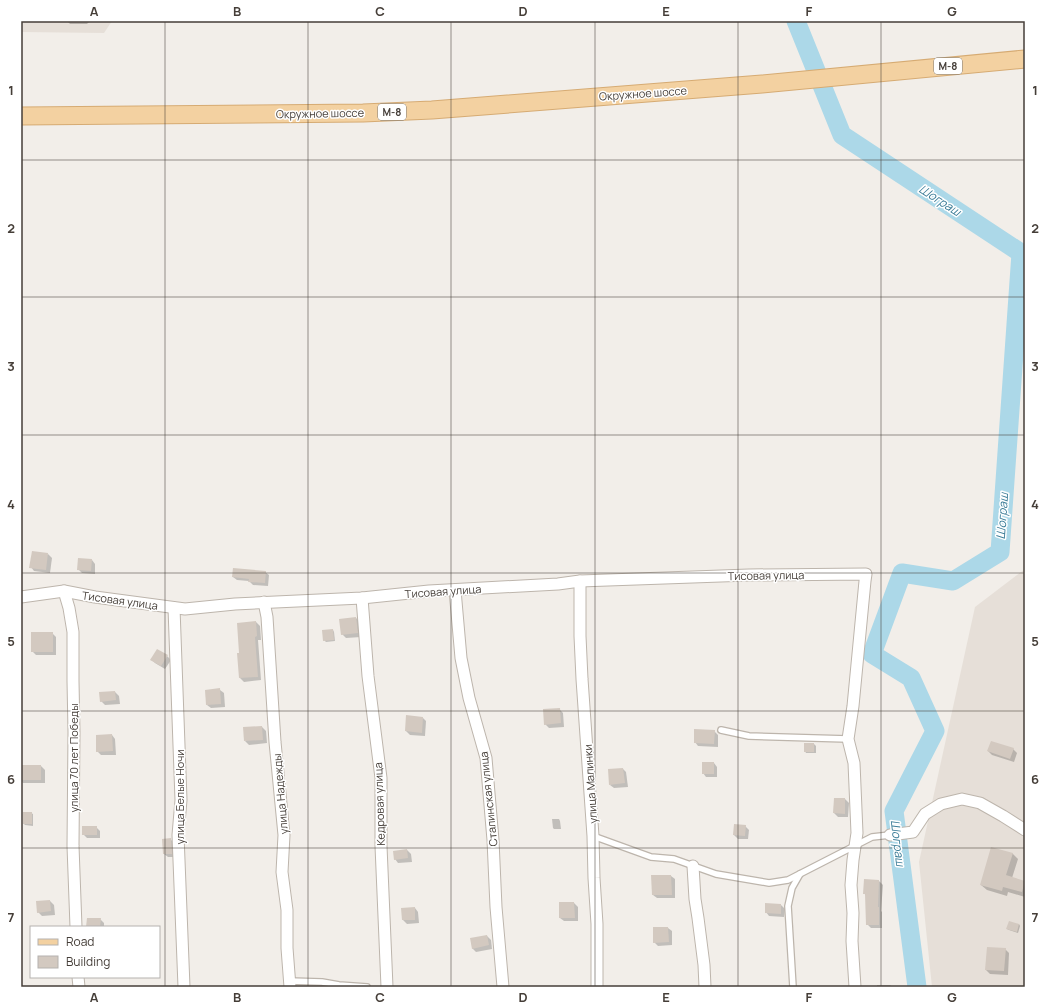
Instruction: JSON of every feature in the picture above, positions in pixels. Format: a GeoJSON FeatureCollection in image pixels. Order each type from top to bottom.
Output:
{"type":"FeatureCollection","features":[{"type":"Feature","properties":{"kind":"main road","name":"Окружное шоссе"},"geometry":{"type":"LineString","coordinates":[[21,116],[378,112],[432,110],[762,84],[1025,59]]}},
{"type":"Feature","properties":{"kind":"street","name":"Тисовая улица"},"geometry":{"type":"LineString","coordinates":[[21,597],[64,591],[95,597],[185,609],[264,602],[362,598],[429,591],[558,584],[580,581],[749,574],[866,574],[853,706],[848,739]]}},
{"type":"Feature","properties":{"kind":"street","name":"улица Малинки"},"geometry":{"type":"LineString","coordinates":[[580,581],[582,679],[593,836],[597,924],[597,987]]}},
{"type":"Feature","properties":{"kind":"street","name":"Сталинская улица"},"geometry":{"type":"LineString","coordinates":[[455,590],[462,658],[469,698],[486,758],[493,833],[496,907],[503,987]]}},
{"type":"Feature","properties":{"kind":"street","name":"улица 70 лет Победы"},"geometry":{"type":"LineString","coordinates":[[64,591],[69,608],[73,632],[73,846],[76,926]]}},
{"type":"Feature","properties":{"kind":"street","name":"Кедровая улица"},"geometry":{"type":"LineString","coordinates":[[362,598],[368,676],[381,778],[381,846],[387,987]]}},
{"type":"Feature","properties":{"kind":"street","name":"улица Надежды"},"geometry":{"type":"LineString","coordinates":[[264,602],[267,617],[275,742],[284,835],[282,872],[287,910],[287,948],[290,984]]}},
{"type":"Feature","properties":{"kind":"street","name":"улица Белые Ночи"},"geometry":{"type":"LineString","coordinates":[[174,608],[181,800],[178,835],[184,987]]}},
{"type":"Feature","properties":{"kind":"street"},"geometry":{"type":"LineString","coordinates":[[848,739],[854,763],[857,833],[851,885],[853,913],[852,941],[856,987]]}},
{"type":"Feature","properties":{"kind":"street"},"geometry":{"type":"LineString","coordinates":[[890,835],[913,832],[925,814],[942,804],[962,799],[980,803],[1025,830]]}},
{"type":"Feature","properties":{"kind":"street"},"geometry":{"type":"LineString","coordinates":[[693,866],[694,899],[703,957],[705,987]]}},
{"type":"Feature","properties":{"kind":"lane"},"geometry":{"type":"LineString","coordinates":[[722,730],[749,736],[848,739]]}},
{"type":"Feature","properties":{"kind":"lane"},"geometry":{"type":"LineString","coordinates":[[593,836],[650,857],[674,859],[716,874],[769,883],[788,880],[872,837],[890,835]]}},
{"type":"Feature","properties":{"kind":"lane"},"geometry":{"type":"LineString","coordinates":[[793,987],[788,906],[792,888],[800,874]]}},
{"type":"Feature","properties":{"kind":"lane"},"geometry":{"type":"LineString","coordinates":[[290,984],[322,982],[339,986],[367,987]]}},
{"type":"Feature","properties":{"kind":"shaded area"},"geometry":{"type":"Polygon","coordinates":[[[21,21],[112,21],[104,33],[21,32],[21,21]]]}},
{"type":"Feature","properties":{"kind":"shaded area"},"geometry":{"type":"Polygon","coordinates":[[[1025,569],[1025,987],[932,987],[919,862],[975,607],[1025,569]]]}},
{"type":"Feature","properties":{"kind":"building"},"geometry":{"type":"Polygon","coordinates":[[[32,551],[48,553],[46,570],[29,568],[32,551]]]}},
{"type":"Feature","properties":{"kind":"building"},"geometry":{"type":"Polygon","coordinates":[[[78,558],[92,559],[91,571],[77,570],[78,558]]]}},
{"type":"Feature","properties":{"kind":"building"},"geometry":{"type":"Polygon","coordinates":[[[233,568],[266,571],[265,583],[248,582],[249,579],[232,577],[233,568]]]}},
{"type":"Feature","properties":{"kind":"building"},"geometry":{"type":"Polygon","coordinates":[[[356,617],[358,633],[341,635],[339,619],[356,617]]]}},
{"type":"Feature","properties":{"kind":"building"},"geometry":{"type":"Polygon","coordinates":[[[256,621],[257,636],[255,637],[258,677],[239,678],[237,623],[256,621]]]}},
{"type":"Feature","properties":{"kind":"building"},"geometry":{"type":"Polygon","coordinates":[[[333,629],[334,640],[323,641],[322,630],[333,629]]]}},
{"type":"Feature","properties":{"kind":"building"},"geometry":{"type":"Polygon","coordinates":[[[31,632],[53,632],[53,652],[31,652],[31,632]]]}},
{"type":"Feature","properties":{"kind":"building"},"geometry":{"type":"Polygon","coordinates":[[[157,649],[168,655],[161,666],[150,660],[157,649]]]}},
{"type":"Feature","properties":{"kind":"building"},"geometry":{"type":"Polygon","coordinates":[[[220,688],[221,704],[206,705],[205,690],[220,688]]]}},
{"type":"Feature","properties":{"kind":"building"},"geometry":{"type":"Polygon","coordinates":[[[115,691],[116,700],[100,702],[99,692],[115,691]]]}},
{"type":"Feature","properties":{"kind":"building"},"geometry":{"type":"Polygon","coordinates":[[[560,708],[561,723],[544,725],[543,709],[560,708]]]}},
{"type":"Feature","properties":{"kind":"building"},"geometry":{"type":"Polygon","coordinates":[[[406,715],[423,717],[422,733],[405,731],[406,715]]]}},
{"type":"Feature","properties":{"kind":"building"},"geometry":{"type":"Polygon","coordinates":[[[262,726],[263,740],[244,741],[243,727],[262,726]]]}},
{"type":"Feature","properties":{"kind":"building"},"geometry":{"type":"Polygon","coordinates":[[[694,729],[715,730],[714,744],[694,743],[694,729]]]}},
{"type":"Feature","properties":{"kind":"building"},"geometry":{"type":"Polygon","coordinates":[[[112,734],[113,751],[96,752],[96,735],[112,734]]]}},
{"type":"Feature","properties":{"kind":"building"},"geometry":{"type":"Polygon","coordinates":[[[991,741],[1014,748],[1010,759],[987,751],[991,741]]]}},
{"type":"Feature","properties":{"kind":"building"},"geometry":{"type":"Polygon","coordinates":[[[804,743],[814,743],[814,752],[804,752],[804,743]]]}},
{"type":"Feature","properties":{"kind":"building"},"geometry":{"type":"Polygon","coordinates":[[[702,762],[714,762],[714,774],[702,774],[702,762]]]}},
{"type":"Feature","properties":{"kind":"building"},"geometry":{"type":"Polygon","coordinates":[[[21,765],[41,765],[41,780],[21,780],[21,765]]]}},
{"type":"Feature","properties":{"kind":"building"},"geometry":{"type":"Polygon","coordinates":[[[623,768],[625,783],[609,785],[608,769],[623,768]]]}},
{"type":"Feature","properties":{"kind":"building"},"geometry":{"type":"Polygon","coordinates":[[[834,798],[845,798],[845,814],[833,813],[834,798]]]}},
{"type":"Feature","properties":{"kind":"building"},"geometry":{"type":"Polygon","coordinates":[[[23,812],[32,812],[32,824],[23,824],[23,812]]]}},
{"type":"Feature","properties":{"kind":"building"},"geometry":{"type":"Polygon","coordinates":[[[734,824],[746,825],[745,836],[733,835],[734,824]]]}},
{"type":"Feature","properties":{"kind":"building"},"geometry":{"type":"Polygon","coordinates":[[[82,826],[97,826],[97,835],[82,835],[82,826]]]}},
{"type":"Feature","properties":{"kind":"building"},"geometry":{"type":"Polygon","coordinates":[[[171,838],[172,854],[163,854],[162,839],[171,838]]]}},
{"type":"Feature","properties":{"kind":"building"},"geometry":{"type":"Polygon","coordinates":[[[991,847],[1013,853],[1006,875],[1025,881],[1022,892],[1003,887],[1002,891],[980,885],[991,847]]]}},
{"type":"Feature","properties":{"kind":"building"},"geometry":{"type":"Polygon","coordinates":[[[407,849],[408,858],[394,860],[393,851],[407,849]]]}},
{"type":"Feature","properties":{"kind":"building"},"geometry":{"type":"Polygon","coordinates":[[[651,875],[671,875],[672,895],[652,895],[651,875]]]}},
{"type":"Feature","properties":{"kind":"building"},"geometry":{"type":"Polygon","coordinates":[[[864,879],[879,880],[879,925],[866,925],[865,894],[863,894],[864,879]]]}},
{"type":"Feature","properties":{"kind":"building"},"geometry":{"type":"Polygon","coordinates":[[[50,900],[51,911],[37,913],[36,901],[50,900]]]}},
{"type":"Feature","properties":{"kind":"building"},"geometry":{"type":"Polygon","coordinates":[[[559,902],[574,902],[575,918],[559,918],[559,902]]]}},
{"type":"Feature","properties":{"kind":"building"},"geometry":{"type":"Polygon","coordinates":[[[765,903],[781,904],[781,914],[765,913],[765,903]]]}},
{"type":"Feature","properties":{"kind":"building"},"geometry":{"type":"Polygon","coordinates":[[[415,907],[415,920],[402,920],[401,908],[415,907]]]}},
{"type":"Feature","properties":{"kind":"building"},"geometry":{"type":"Polygon","coordinates":[[[87,918],[101,918],[100,926],[86,926],[87,918]]]}},
{"type":"Feature","properties":{"kind":"building"},"geometry":{"type":"Polygon","coordinates":[[[1009,921],[1019,924],[1017,932],[1006,929],[1009,921]]]}},
{"type":"Feature","properties":{"kind":"building"},"geometry":{"type":"Polygon","coordinates":[[[653,927],[668,927],[669,942],[653,943],[653,927]]]}},
{"type":"Feature","properties":{"kind":"building"},"geometry":{"type":"Polygon","coordinates":[[[487,935],[489,945],[472,949],[470,938],[487,935]]]}},
{"type":"Feature","properties":{"kind":"building"},"geometry":{"type":"Polygon","coordinates":[[[987,947],[1006,948],[1004,971],[985,970],[987,947]]]}},
{"type":"Feature","properties":{"kind":"waterway","name":"Шограш"},"geometry":{"type":"LineString","coordinates":[[796,21],[842,135],[1021,253],[1000,552],[953,581],[902,573],[872,654],[911,678],[935,731],[894,811],[917,987]]}}]}
